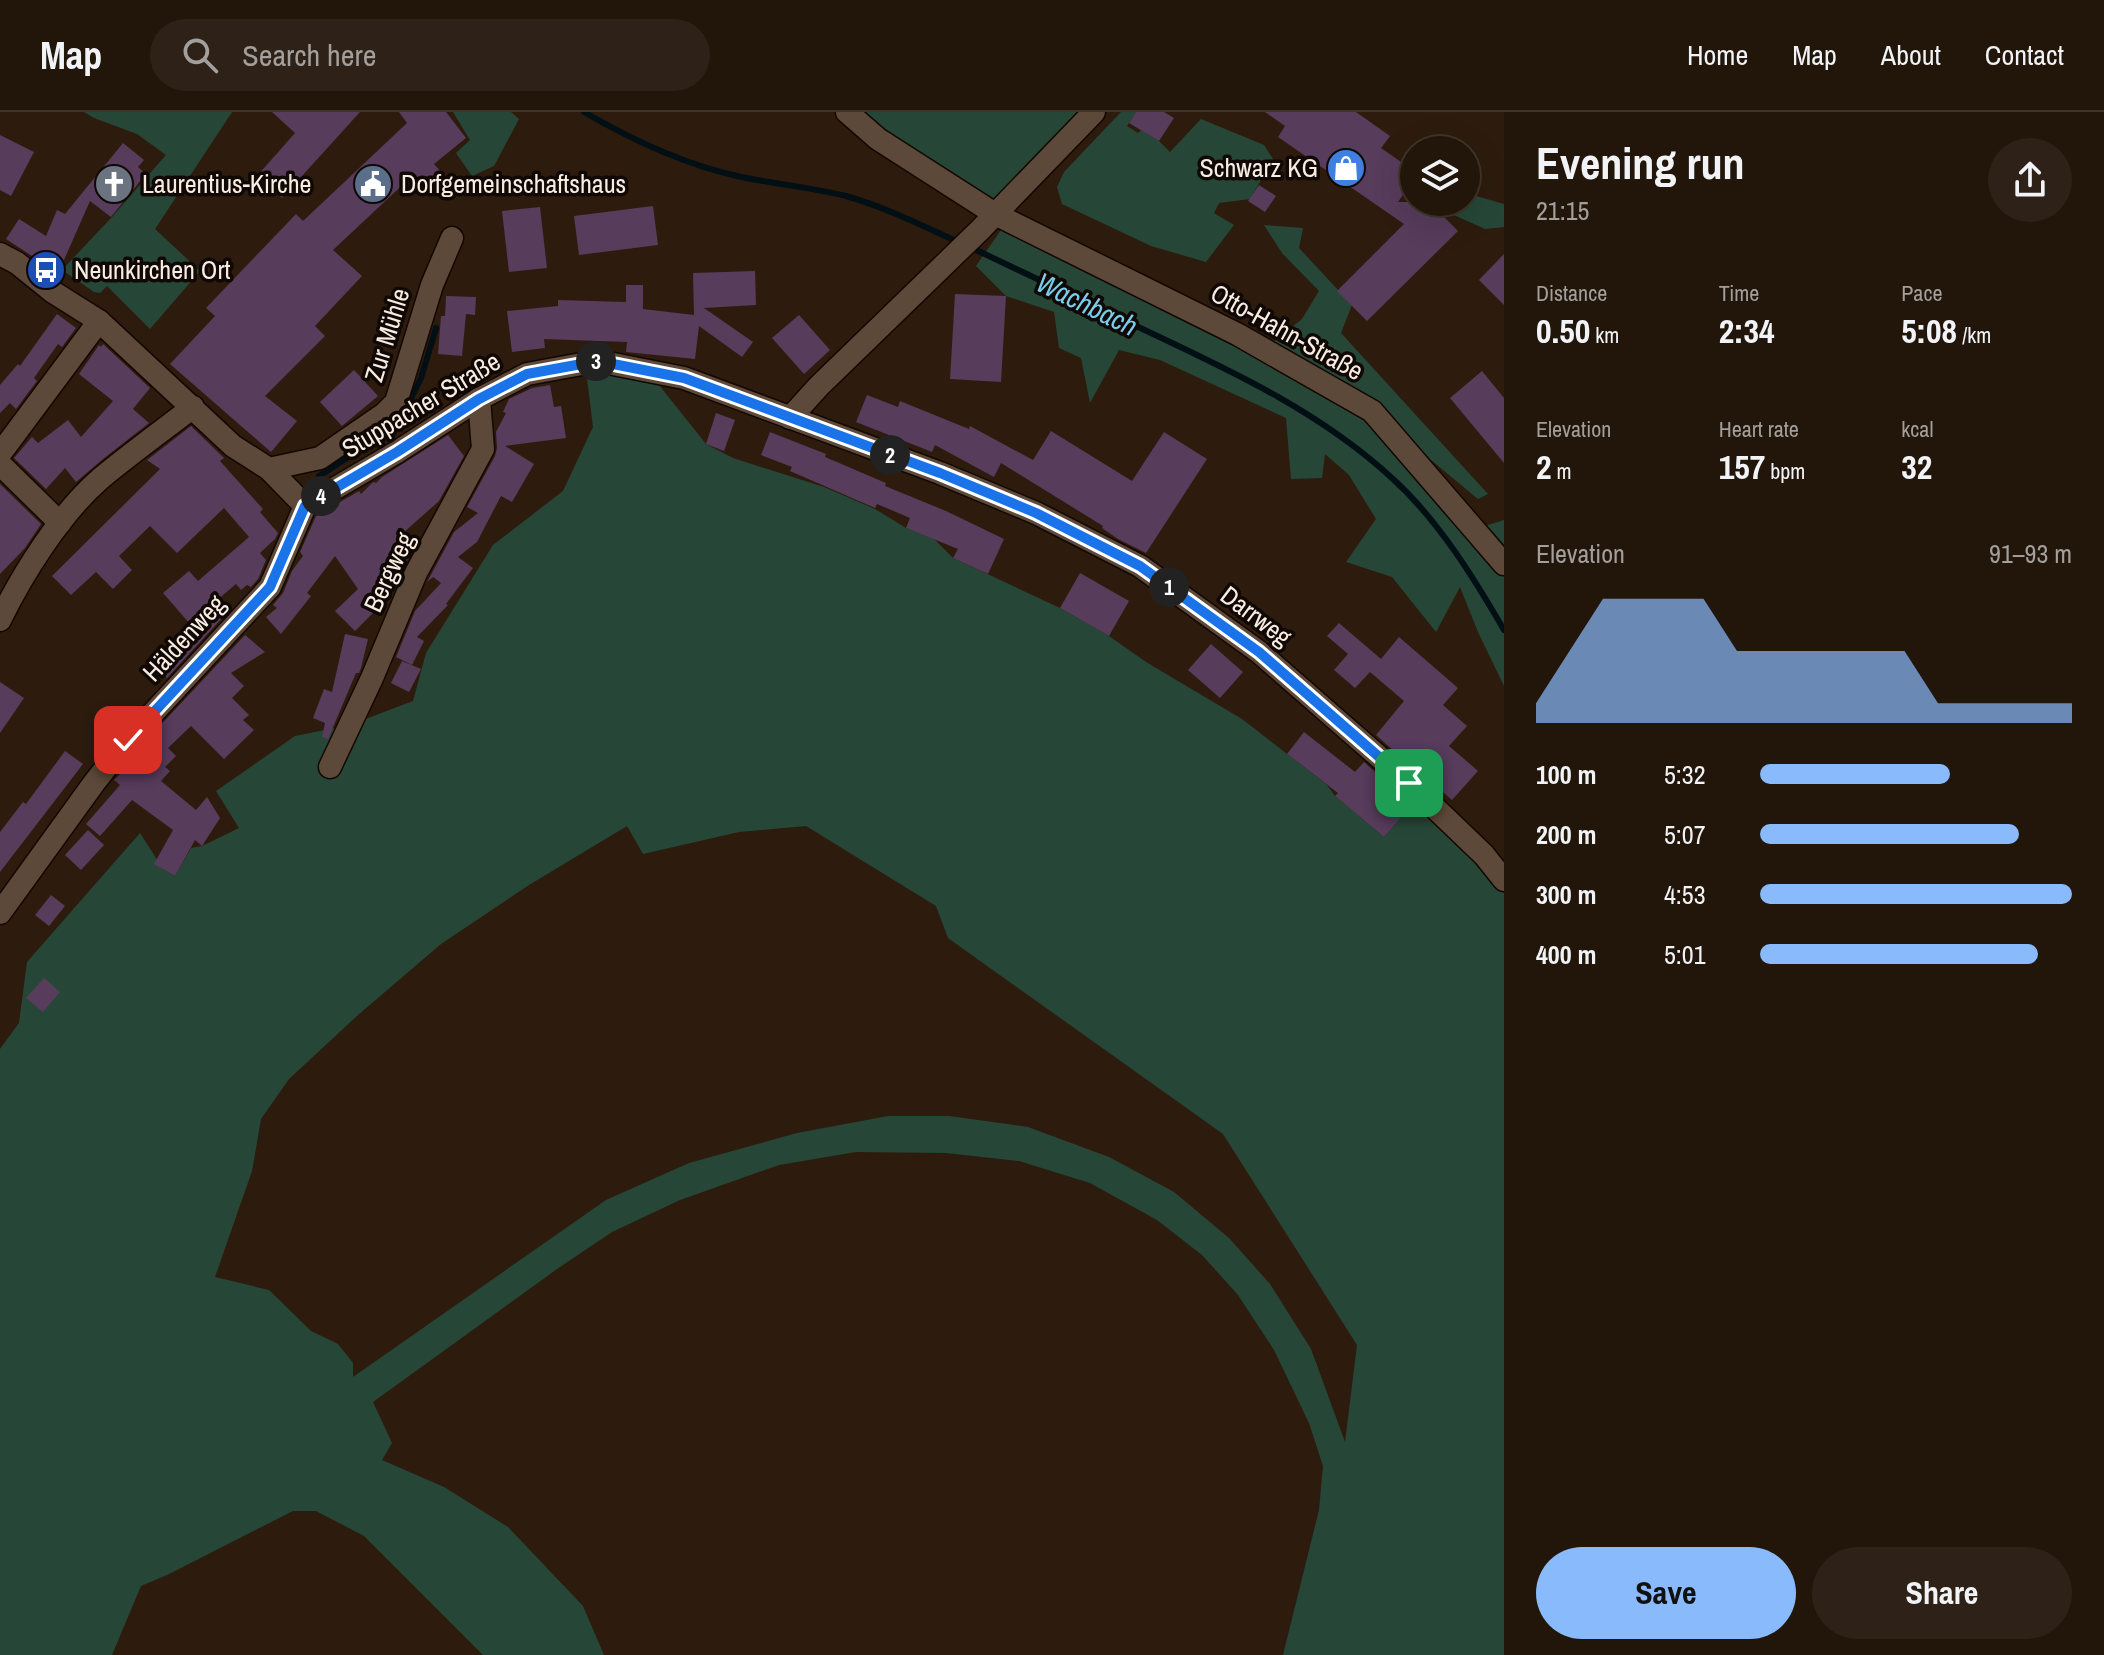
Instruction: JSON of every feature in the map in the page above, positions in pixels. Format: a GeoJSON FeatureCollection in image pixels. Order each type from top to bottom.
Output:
{"type":"FeatureCollection","features":[{"type":"Feature","properties":{"kind":"street","name":"Otto-Hahn-Straße"},"geometry":{"type":"LineString","coordinates":[[847,112],[987,222],[1237,334],[1372,411],[1504,564]]}},
{"type":"Feature","properties":{"kind":"street"},"geometry":{"type":"LineString","coordinates":[[790,418],[1094,112]]}},
{"type":"Feature","properties":{"kind":"street","name":"Zur Mühle"},"geometry":{"type":"LineString","coordinates":[[269,469],[320,458],[384,414],[396,402],[432,285],[452,238]]}},
{"type":"Feature","properties":{"kind":"street"},"geometry":{"type":"LineString","coordinates":[[0,254],[99,321],[233,446],[269,469],[305,506]]}},
{"type":"Feature","properties":{"kind":"street"},"geometry":{"type":"LineString","coordinates":[[0,454],[99,321]]}},
{"type":"Feature","properties":{"kind":"street","name":"Stuppacher Straße"},"geometry":{"type":"LineString","coordinates":[[305,506],[479,399],[527,374],[598,361],[684,378],[790,418]]}},
{"type":"Feature","properties":{"kind":"street","name":"Bergweg"},"geometry":{"type":"LineString","coordinates":[[330,767],[416,573],[483,449],[479,399]]}},
{"type":"Feature","properties":{"kind":"street"},"geometry":{"type":"LineString","coordinates":[[0,620],[14,591],[60,523],[98,481],[193,407]]}},
{"type":"Feature","properties":{"kind":"street","name":"Darrweg"},"geometry":{"type":"LineString","coordinates":[[790,418],[940,473],[1023,508],[1140,566],[1259,652],[1409,783],[1484,855],[1504,880]]}},
{"type":"Feature","properties":{"kind":"street"},"geometry":{"type":"LineString","coordinates":[[0,464],[60,523]]}},
{"type":"Feature","properties":{"kind":"street","name":"Häldenweg"},"geometry":{"type":"LineString","coordinates":[[0,913],[128,740],[270,587],[305,506]]}},
{"type":"Feature","properties":{"kind":"green space"},"geometry":{"type":"Polygon","coordinates":[[[84,112],[232,112],[155,229],[200,271],[150,329],[107,286],[100,293],[94,292],[62,270],[166,155],[137,134],[84,112]]]}},
{"type":"Feature","properties":{"kind":"green space"},"geometry":{"type":"Polygon","coordinates":[[[453,112],[511,112],[519,119],[494,166],[472,176],[456,153],[470,140],[453,112]]]}},
{"type":"Feature","properties":{"kind":"green space"},"geometry":{"type":"Polygon","coordinates":[[[847,112],[1094,112],[995,214],[847,112]]]}},
{"type":"Feature","properties":{"kind":"green space"},"geometry":{"type":"Polygon","coordinates":[[[1121,112],[1136,112],[1127,126],[1138,133],[1141,130],[1170,152],[1201,119],[1264,145],[1273,159],[1250,199],[1219,203],[1214,213],[1234,225],[1206,262],[1151,246],[1062,204],[1057,187],[1064,172],[1121,112]]]}},
{"type":"Feature","properties":{"kind":"green space"},"geometry":{"type":"Polygon","coordinates":[[[1480,197],[1504,204],[1504,227],[1485,229],[1456,216],[1480,216],[1480,197]]]}},
{"type":"Feature","properties":{"kind":"green space"},"geometry":{"type":"Polygon","coordinates":[[[1008,220],[1263,350],[1302,319],[1319,291],[1282,253],[1264,225],[1303,228],[1299,248],[1352,305],[1341,333],[1488,494],[1478,499],[1378,416],[1475,529],[1504,520],[1504,686],[1460,587],[1436,632],[1392,577],[1346,562],[1376,519],[1349,475],[1325,454],[1322,478],[1291,479],[1286,418],[1160,360],[1119,350],[1090,403],[1081,358],[1059,348],[1054,312],[1006,296],[976,266],[1008,220]]]}},
{"type":"Feature","properties":{"kind":"green space"},"geometry":{"type":"Polygon","coordinates":[[[585,362],[647,370],[706,444],[733,458],[824,487],[875,509],[906,528],[934,539],[953,558],[1060,608],[1109,636],[1146,662],[1242,719],[1327,785],[1335,796],[1384,837],[1413,803],[1424,797],[1504,880],[1504,1655],[1283,1655],[1319,1510],[1323,1466],[1309,1423],[1274,1350],[1238,1295],[1202,1255],[1157,1220],[1090,1183],[1019,1161],[946,1153],[856,1152],[779,1165],[680,1200],[612,1232],[373,1402],[392,1443],[382,1460],[444,1487],[508,1527],[583,1606],[604,1655],[483,1655],[364,1536],[316,1511],[293,1511],[141,1586],[112,1655],[0,1655],[0,1049],[19,1023],[27,962],[140,833],[163,869],[175,876],[191,848],[239,828],[216,791],[295,736],[350,725],[413,701],[426,653],[493,545],[563,491],[593,427],[585,362]],[[627,826],[529,885],[441,944],[289,1079],[261,1119],[252,1171],[215,1277],[269,1290],[311,1331],[338,1344],[353,1363],[353,1377],[606,1200],[689,1163],[797,1133],[888,1116],[949,1116],[1028,1127],[1109,1157],[1174,1192],[1229,1238],[1270,1284],[1311,1349],[1345,1442],[1357,1345],[1223,1134],[948,938],[936,906],[806,826],[739,832],[643,854],[627,826]]]}},
{"type":"Feature","properties":{"kind":"building"},"geometry":{"type":"Polygon","coordinates":[[[272,112],[360,112],[282,198],[257,176],[295,133],[272,112]]]}},
{"type":"Feature","properties":{"kind":"building"},"geometry":{"type":"Polygon","coordinates":[[[399,112],[446,112],[466,138],[434,164],[442,173],[424,191],[411,177],[333,250],[362,276],[315,326],[325,336],[265,396],[297,421],[271,452],[170,364],[215,316],[206,308],[296,214],[303,221],[407,123],[399,112]]]}},
{"type":"Feature","properties":{"kind":"building"},"geometry":{"type":"Polygon","coordinates":[[[1136,112],[1164,112],[1174,118],[1159,141],[1129,123],[1136,112]]]}},
{"type":"Feature","properties":{"kind":"building"},"geometry":{"type":"Polygon","coordinates":[[[1265,112],[1356,112],[1390,136],[1381,148],[1400,161],[1400,216],[1443,216],[1458,231],[1367,321],[1337,291],[1404,224],[1278,137],[1285,126],[1265,112]]]}},
{"type":"Feature","properties":{"kind":"building"},"geometry":{"type":"Polygon","coordinates":[[[0,135],[34,152],[11,196],[0,190],[0,135]]]}},
{"type":"Feature","properties":{"kind":"building"},"geometry":{"type":"Polygon","coordinates":[[[123,143],[144,160],[138,167],[146,174],[111,217],[90,201],[60,269],[38,260],[6,239],[19,219],[46,236],[57,210],[65,214],[123,143]]]}},
{"type":"Feature","properties":{"kind":"building"},"geometry":{"type":"Polygon","coordinates":[[[1259,185],[1276,196],[1265,212],[1248,201],[1259,185]]]}},
{"type":"Feature","properties":{"kind":"building"},"geometry":{"type":"Polygon","coordinates":[[[653,206],[658,245],[579,255],[574,216],[653,206]]]}},
{"type":"Feature","properties":{"kind":"building"},"geometry":{"type":"Polygon","coordinates":[[[540,207],[547,268],[509,272],[502,211],[540,207]]]}},
{"type":"Feature","properties":{"kind":"building"},"geometry":{"type":"Polygon","coordinates":[[[1504,254],[1504,305],[1479,280],[1504,254]]]}},
{"type":"Feature","properties":{"kind":"building"},"geometry":{"type":"Polygon","coordinates":[[[755,271],[756,305],[704,308],[753,342],[742,357],[699,326],[695,359],[626,352],[627,342],[544,339],[545,348],[512,352],[507,311],[558,306],[558,300],[626,302],[626,285],[643,285],[643,309],[694,315],[693,273],[755,271]]]}},
{"type":"Feature","properties":{"kind":"building"},"geometry":{"type":"Polygon","coordinates":[[[955,294],[1006,296],[1001,382],[950,379],[955,294]]]}},
{"type":"Feature","properties":{"kind":"building"},"geometry":{"type":"Polygon","coordinates":[[[446,296],[476,297],[475,315],[466,314],[462,356],[438,354],[446,296]]]}},
{"type":"Feature","properties":{"kind":"building"},"geometry":{"type":"Polygon","coordinates":[[[57,314],[76,328],[62,347],[58,344],[34,378],[37,381],[16,409],[10,403],[0,413],[0,385],[18,364],[20,366],[57,314]]]}},
{"type":"Feature","properties":{"kind":"building"},"geometry":{"type":"Polygon","coordinates":[[[799,315],[830,350],[804,374],[772,338],[799,315]]]}},
{"type":"Feature","properties":{"kind":"building"},"geometry":{"type":"Polygon","coordinates":[[[103,344],[150,388],[133,409],[149,423],[76,482],[65,468],[46,489],[14,458],[32,437],[38,443],[68,420],[81,437],[113,401],[79,374],[99,345],[101,347],[103,344]]]}},
{"type":"Feature","properties":{"kind":"building"},"geometry":{"type":"Polygon","coordinates":[[[354,370],[378,396],[342,426],[320,402],[354,370]]]}},
{"type":"Feature","properties":{"kind":"building"},"geometry":{"type":"Polygon","coordinates":[[[1482,371],[1504,398],[1504,463],[1450,398],[1482,371]]]}},
{"type":"Feature","properties":{"kind":"building"},"geometry":{"type":"Polygon","coordinates":[[[550,385],[554,407],[561,406],[566,438],[505,446],[534,464],[512,502],[501,496],[477,542],[458,557],[473,568],[448,605],[417,637],[424,641],[412,665],[396,657],[415,611],[441,583],[433,577],[427,582],[454,532],[478,513],[467,507],[495,456],[496,432],[509,399],[532,388],[550,385]]]}},
{"type":"Feature","properties":{"kind":"building"},"geometry":{"type":"Polygon","coordinates":[[[867,395],[898,407],[900,401],[969,429],[970,426],[1033,460],[1051,431],[1132,481],[1164,432],[1207,459],[1146,553],[1118,539],[1103,526],[1001,463],[994,477],[935,445],[932,452],[856,422],[867,395]]]}},
{"type":"Feature","properties":{"kind":"building"},"geometry":{"type":"Polygon","coordinates":[[[716,413],[735,420],[724,451],[706,444],[716,413]]]}},
{"type":"Feature","properties":{"kind":"building"},"geometry":{"type":"Polygon","coordinates":[[[191,426],[224,458],[220,461],[263,509],[260,512],[278,533],[260,553],[266,560],[258,579],[251,587],[247,585],[241,590],[236,584],[210,606],[223,617],[167,678],[152,665],[190,624],[163,593],[189,571],[198,581],[249,537],[224,508],[177,553],[150,526],[119,556],[132,570],[113,589],[96,572],[71,595],[52,576],[160,469],[147,460],[191,426]]]}},
{"type":"Feature","properties":{"kind":"building"},"geometry":{"type":"Polygon","coordinates":[[[770,432],[826,454],[825,457],[886,483],[885,486],[1004,539],[988,574],[953,558],[958,549],[906,528],[910,518],[877,504],[875,508],[761,455],[770,432]]]}},
{"type":"Feature","properties":{"kind":"building"},"geometry":{"type":"Polygon","coordinates":[[[448,435],[464,456],[439,501],[403,533],[407,536],[399,546],[410,554],[398,580],[377,609],[355,631],[335,611],[358,589],[335,556],[307,593],[311,596],[281,634],[266,617],[277,608],[273,605],[303,556],[300,552],[316,516],[359,491],[361,494],[373,482],[376,483],[448,435]]]}},
{"type":"Feature","properties":{"kind":"building"},"geometry":{"type":"Polygon","coordinates":[[[0,484],[41,524],[25,548],[0,574],[0,484]]]}},
{"type":"Feature","properties":{"kind":"building"},"geometry":{"type":"Polygon","coordinates":[[[1080,573],[1129,601],[1109,636],[1060,608],[1080,573]]]}},
{"type":"Feature","properties":{"kind":"building"},"geometry":{"type":"Polygon","coordinates":[[[1339,623],[1381,659],[1399,637],[1458,688],[1443,705],[1467,726],[1449,746],[1478,771],[1452,800],[1376,735],[1404,701],[1370,672],[1355,688],[1334,670],[1348,654],[1327,636],[1339,623]]]}},
{"type":"Feature","properties":{"kind":"building"},"geometry":{"type":"Polygon","coordinates":[[[345,634],[368,639],[359,673],[356,673],[328,739],[322,737],[325,723],[313,718],[324,689],[332,692],[345,634]]]}},
{"type":"Feature","properties":{"kind":"building"},"geometry":{"type":"Polygon","coordinates":[[[245,635],[265,652],[231,673],[244,686],[232,698],[249,715],[243,720],[254,730],[224,759],[191,726],[168,748],[176,756],[165,767],[170,771],[161,781],[196,810],[207,797],[220,818],[202,846],[195,840],[175,876],[154,864],[173,830],[132,800],[100,836],[86,824],[120,785],[114,780],[139,755],[137,753],[155,735],[153,733],[245,635]]]}},
{"type":"Feature","properties":{"kind":"building"},"geometry":{"type":"Polygon","coordinates":[[[1211,644],[1243,672],[1220,698],[1188,670],[1211,644]]]}},
{"type":"Feature","properties":{"kind":"building"},"geometry":{"type":"Polygon","coordinates":[[[402,661],[421,669],[409,692],[391,683],[402,661]]]}},
{"type":"Feature","properties":{"kind":"building"},"geometry":{"type":"Polygon","coordinates":[[[0,682],[24,698],[0,733],[0,682]]]}},
{"type":"Feature","properties":{"kind":"building"},"geometry":{"type":"Polygon","coordinates":[[[1304,732],[1355,772],[1364,762],[1412,805],[1384,837],[1335,796],[1338,793],[1287,754],[1304,732]]]}},
{"type":"Feature","properties":{"kind":"building"},"geometry":{"type":"Polygon","coordinates":[[[65,751],[83,764],[0,872],[0,832],[23,802],[26,804],[65,751]]]}},
{"type":"Feature","properties":{"kind":"building"},"geometry":{"type":"Polygon","coordinates":[[[88,830],[104,845],[81,870],[65,855],[88,830]]]}},
{"type":"Feature","properties":{"kind":"building"},"geometry":{"type":"Polygon","coordinates":[[[51,895],[65,906],[49,926],[35,915],[51,895]]]}},
{"type":"Feature","properties":{"kind":"building"},"geometry":{"type":"Polygon","coordinates":[[[44,978],[60,992],[43,1012],[26,998],[44,978]]]}},
{"type":"Feature","properties":{"kind":"waterway","name":"Wachbach"},"geometry":{"type":"LineString","coordinates":[[584,112],[639,141],[697,165],[737,176],[846,196],[889,211],[960,243]]}},
{"type":"Feature","properties":{"kind":"waterway","name":"Wachbach"},"geometry":{"type":"LineString","coordinates":[[970,247],[1236,374],[1334,432],[1393,479],[1425,513],[1468,570],[1504,630]]}},
{"type":"Feature","properties":{"kind":"waterway"},"geometry":{"type":"LineString","coordinates":[[319,476],[398,425],[421,378],[436,328]]}},
{"type":"Feature","properties":{"kind":"place","name":"Schwarz KG"},"geometry":{"type":"Point","coordinates":[1346,168]}},
{"type":"Feature","properties":{"kind":"place","name":"Laurentius-Kirche"},"geometry":{"type":"Point","coordinates":[114,184]}},
{"type":"Feature","properties":{"kind":"place","name":"Dorfgemeinschaftshaus"},"geometry":{"type":"Point","coordinates":[373,184]}},
{"type":"Feature","properties":{"kind":"place","name":"Neunkirchen Ort"},"geometry":{"type":"Point","coordinates":[46,270]}},
{"type":"Feature","properties":{"kind":"route"},"geometry":{"type":"LineString","coordinates":[[128,740],[270,587],[305,506],[479,399],[527,374],[598,361],[684,378],[940,473],[1036,513],[1140,566],[1259,652],[1409,783]]}}]}
